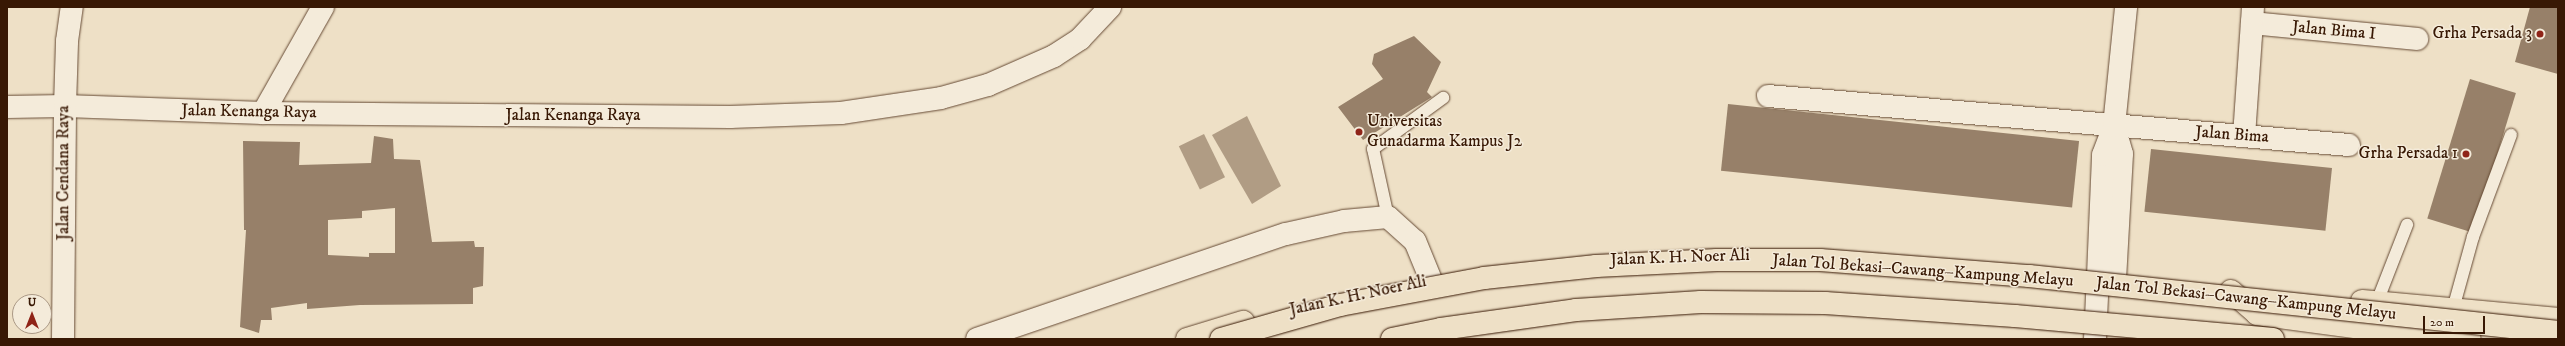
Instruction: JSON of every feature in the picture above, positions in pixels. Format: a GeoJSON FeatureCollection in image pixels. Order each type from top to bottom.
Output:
{"type":"FeatureCollection","features":[{"type":"Feature","properties":{"kind":"main road","name":"Jalan K. H. Noer Ali"},"geometry":{"type":"LineString","coordinates":[[1187,339],[1249,320],[1340,298],[1431,280],[1597,260],[1712,255],[1821,255],[2227,287],[2558,319]]}},
{"type":"Feature","properties":{"kind":"main road","name":"Jalan Tol Bekasi–Cawang–Kampung Melayu"},"geometry":{"type":"LineString","coordinates":[[1221,339],[1340,306],[1484,278],[1596,266],[1716,260],[1820,260],[2029,276],[2558,332]]}},
{"type":"Feature","properties":{"kind":"main road"},"geometry":{"type":"LineString","coordinates":[[2227,287],[2257,314],[2377,335],[2470,339]]}},
{"type":"Feature","properties":{"kind":"main road"},"geometry":{"type":"LineString","coordinates":[[1392,339],[1441,329],[1576,310],[1701,302],[1833,304],[2015,316],[2273,339]]}},
{"type":"Feature","properties":{"kind":"main road"},"geometry":{"type":"LineString","coordinates":[[2480,339],[2527,316]]}},
{"type":"Feature","properties":{"kind":"street","name":"Jalan Cendana Raya"},"geometry":{"type":"LineString","coordinates":[[63,339],[65,106],[67,41],[72,7]]}},
{"type":"Feature","properties":{"kind":"street"},"geometry":{"type":"LineString","coordinates":[[263,113],[323,7]]}},
{"type":"Feature","properties":{"kind":"street","name":"Jalan Kenanga Raya"},"geometry":{"type":"LineString","coordinates":[[7,106],[65,106],[263,113],[730,117],[841,113],[893,107],[941,98],[988,86],[1054,56],[1080,39],[1110,7]]}},
{"type":"Feature","properties":{"kind":"street"},"geometry":{"type":"LineString","coordinates":[[2095,339],[2097,313],[2106,277],[2103,155],[2114,126],[2126,7]]}},
{"type":"Feature","properties":{"kind":"street"},"geometry":{"type":"LineString","coordinates":[[2244,136],[2252,15]]}},
{"type":"Feature","properties":{"kind":"street","name":"Jalan Bima I"},"geometry":{"type":"LineString","coordinates":[[2252,15],[2417,39]]}},
{"type":"Feature","properties":{"kind":"street","name":"Jalan Bima"},"geometry":{"type":"LineString","coordinates":[[1768,96],[2350,145]]}},
{"type":"Feature","properties":{"kind":"street"},"geometry":{"type":"LineString","coordinates":[[977,339],[1286,234],[1344,221],[1388,217],[1415,241],[1431,280]]}},
{"type":"Feature","properties":{"kind":"lane"},"geometry":{"type":"LineString","coordinates":[[1388,217],[1373,149],[1443,98]]}},
{"type":"Feature","properties":{"kind":"lane"},"geometry":{"type":"LineString","coordinates":[[2452,309],[2474,236],[2511,135]]}},
{"type":"Feature","properties":{"kind":"lane"},"geometry":{"type":"LineString","coordinates":[[2377,302],[2407,225]]}},
{"type":"Feature","properties":{"kind":"shaded area"},"geometry":{"type":"Polygon","coordinates":[[[1247,116],[1281,186],[1252,204],[1212,135],[1247,116]]]}},
{"type":"Feature","properties":{"kind":"shaded area"},"geometry":{"type":"Polygon","coordinates":[[[1204,134],[1225,177],[1200,189],[1179,146],[1204,134]]]}},
{"type":"Feature","properties":{"kind":"building","name":"Grha Persada 3"},"geometry":{"type":"Polygon","coordinates":[[[2530,7],[2558,7],[2558,74],[2515,62],[2530,7]]]}},
{"type":"Feature","properties":{"kind":"building"},"geometry":{"type":"Polygon","coordinates":[[[1414,36],[1441,62],[1427,92],[1432,97],[1363,140],[1338,107],[1383,79],[1372,64],[1374,54],[1414,36]]]}},
{"type":"Feature","properties":{"kind":"building","name":"Grha Persada 1"},"geometry":{"type":"Polygon","coordinates":[[[2470,79],[2516,93],[2473,233],[2427,219],[2470,79]]]}},
{"type":"Feature","properties":{"kind":"building"},"geometry":{"type":"Polygon","coordinates":[[[1728,104],[2079,141],[2072,208],[1721,171],[1728,104]]]}},
{"type":"Feature","properties":{"kind":"building"},"geometry":{"type":"Polygon","coordinates":[[[374,136],[393,139],[394,159],[420,160],[432,242],[474,241],[475,247],[484,247],[483,286],[473,288],[473,304],[360,305],[307,309],[307,303],[271,308],[272,320],[261,320],[259,333],[240,327],[246,230],[244,230],[243,141],[300,142],[299,165],[371,163],[374,136]],[[395,208],[362,211],[362,218],[328,220],[328,255],[369,257],[369,253],[395,253],[395,208]]]}},
{"type":"Feature","properties":{"kind":"building"},"geometry":{"type":"Polygon","coordinates":[[[2151,149],[2332,168],[2325,231],[2144,212],[2151,149]]]}},
{"type":"Feature","properties":{"kind":"place","name":"Grha Persada 3"},"geometry":{"type":"Point","coordinates":[2540,34]}},
{"type":"Feature","properties":{"kind":"place","name":"Universitas Gunadarma Kampus J2"},"geometry":{"type":"Point","coordinates":[1359,132]}},
{"type":"Feature","properties":{"kind":"place","name":"Grha Persada 1"},"geometry":{"type":"Point","coordinates":[2466,154]}}]}
